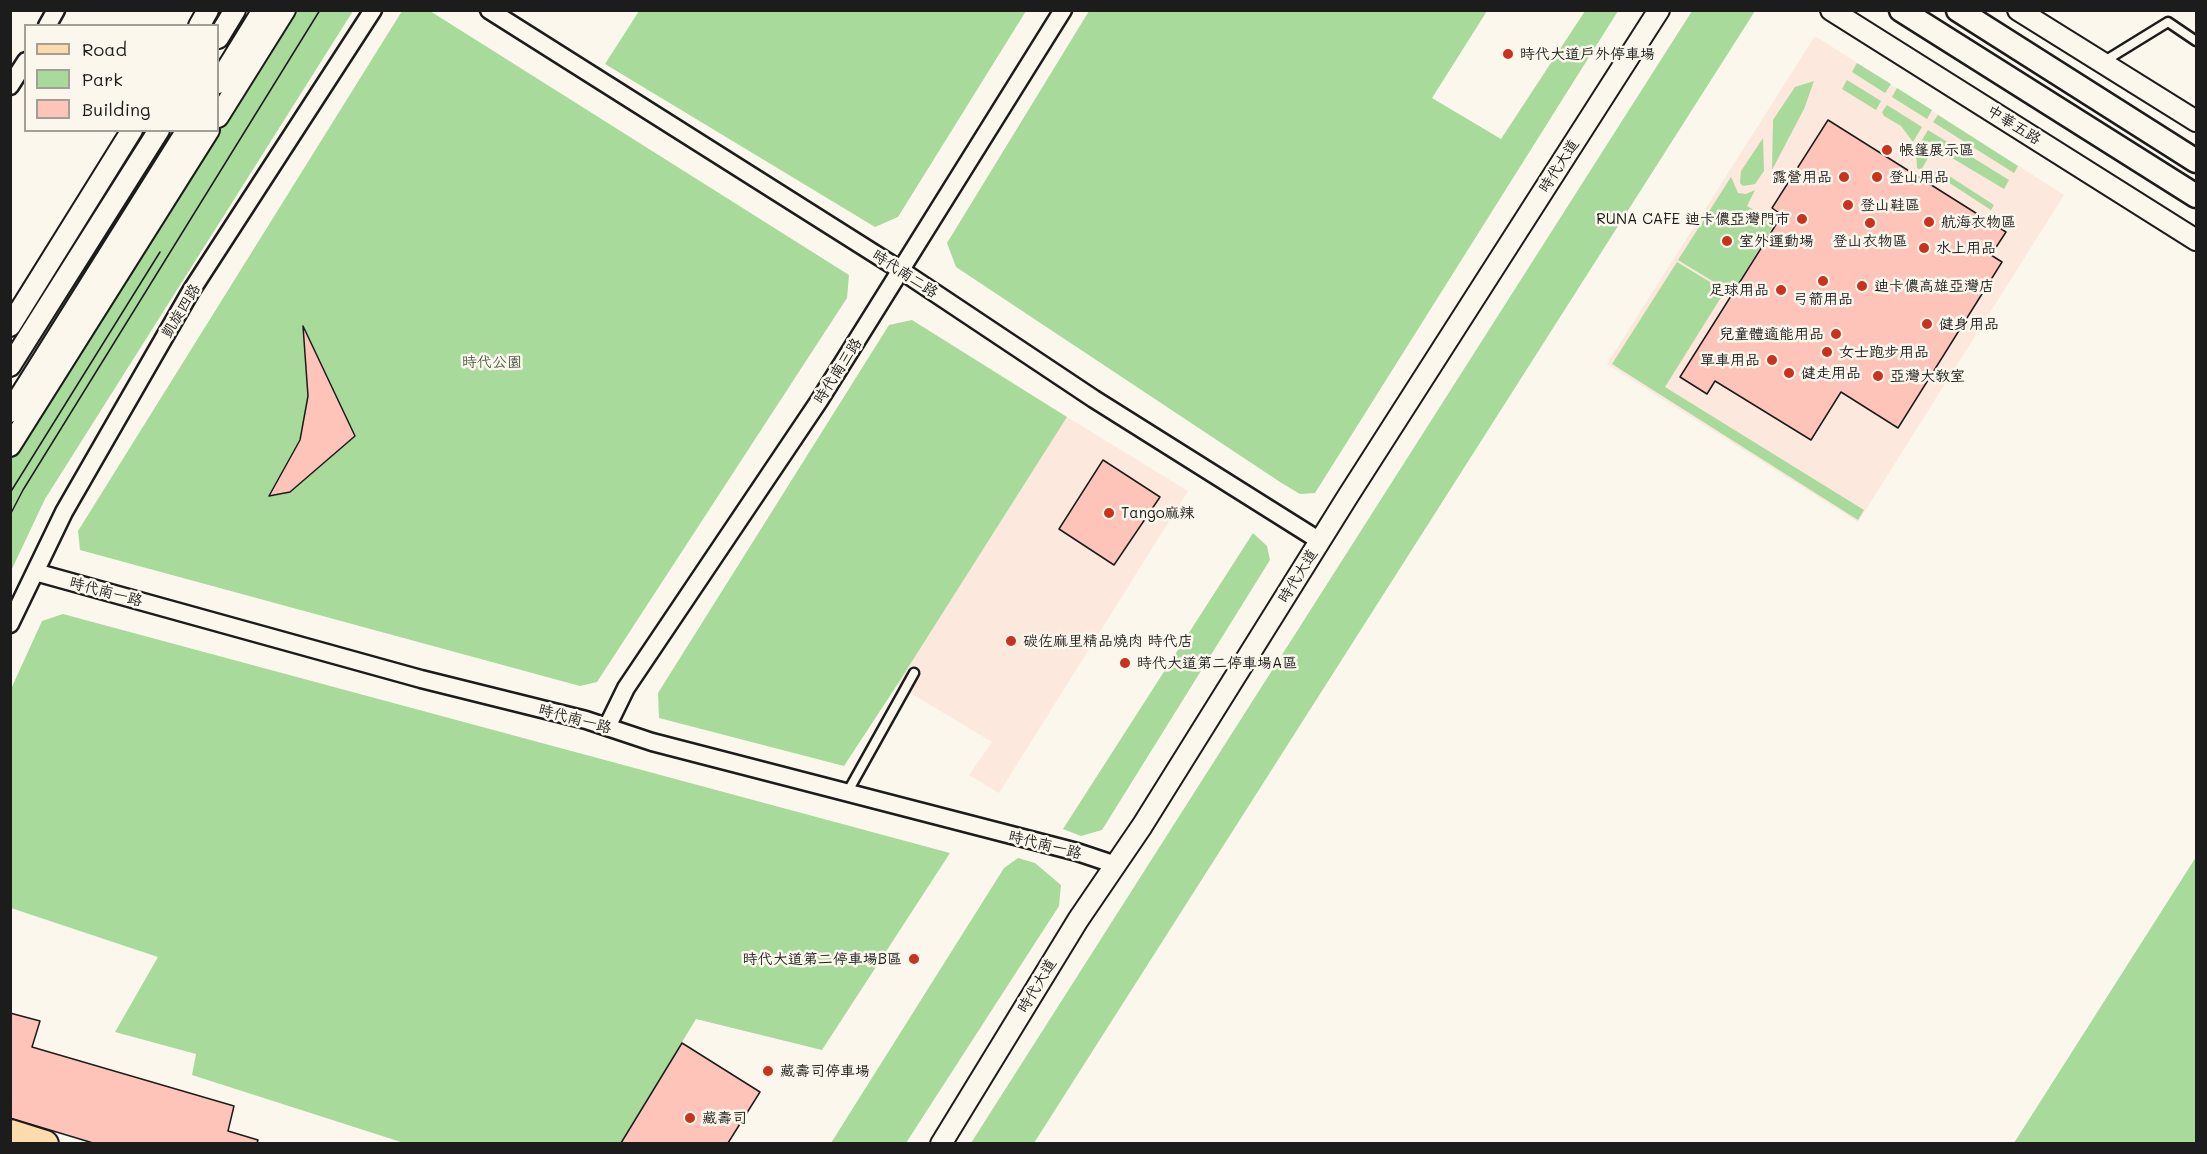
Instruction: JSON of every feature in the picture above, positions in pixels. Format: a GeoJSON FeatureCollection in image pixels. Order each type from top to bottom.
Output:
{"type":"FeatureCollection","features":[{"type":"Feature","properties":{"kind":"main road"},"geometry":{"type":"LineString","coordinates":[[1901,10],[2196,196]]}},
{"type":"Feature","properties":{"kind":"main road"},"geometry":{"type":"LineString","coordinates":[[1958,10],[2196,161]]}},
{"type":"Feature","properties":{"kind":"main road"},"geometry":{"type":"LineString","coordinates":[[10,1134],[45,1143]]}},
{"type":"Feature","properties":{"kind":"street"},"geometry":{"type":"LineString","coordinates":[[48,24],[56,10]]}},
{"type":"Feature","properties":{"kind":"street"},"geometry":{"type":"LineString","coordinates":[[200,24],[208,10]]}},
{"type":"Feature","properties":{"kind":"street"},"geometry":{"type":"LineString","coordinates":[[219,36],[235,10]]}},
{"type":"Feature","properties":{"kind":"street"},"geometry":{"type":"LineString","coordinates":[[219,81],[263,10]]}},
{"type":"Feature","properties":{"kind":"street"},"geometry":{"type":"LineString","coordinates":[[219,115],[285,10]]}},
{"type":"Feature","properties":{"kind":"street","name":"凱旋四路"},"geometry":{"type":"LineString","coordinates":[[10,624],[64,512],[191,291],[373,10]]}},
{"type":"Feature","properties":{"kind":"street","name":"時代南二路"},"geometry":{"type":"LineString","coordinates":[[489,10],[902,271],[1094,399],[1320,541]]}},
{"type":"Feature","properties":{"kind":"street","name":"時代南三路"},"geometry":{"type":"LineString","coordinates":[[607,727],[626,688],[819,401],[1063,10]]}},
{"type":"Feature","properties":{"kind":"street","name":"時代大道"},"geometry":{"type":"LineString","coordinates":[[941,1143],[1078,920],[1116,865],[1659,10]]}},
{"type":"Feature","properties":{"kind":"street","name":"中華五路"},"geometry":{"type":"LineString","coordinates":[[1831,10],[2196,240]]}},
{"type":"Feature","properties":{"kind":"street"},"geometry":{"type":"LineString","coordinates":[[2018,10],[2196,121]]}},
{"type":"Feature","properties":{"kind":"street"},"geometry":{"type":"LineString","coordinates":[[15,83],[24,65]]}},
{"type":"Feature","properties":{"kind":"street"},"geometry":{"type":"LineString","coordinates":[[10,326],[128,132]]}},
{"type":"Feature","properties":{"kind":"street"},"geometry":{"type":"LineString","coordinates":[[10,366],[158,132]]}},
{"type":"Feature","properties":{"kind":"street"},"geometry":{"type":"LineString","coordinates":[[10,412],[187,132]]}},
{"type":"Feature","properties":{"kind":"street"},"geometry":{"type":"LineString","coordinates":[[10,446],[208,132]]}},
{"type":"Feature","properties":{"kind":"street","name":"時代南一路"},"geometry":{"type":"LineString","coordinates":[[35,572],[847,793],[1077,852],[1116,865]]}},
{"type":"Feature","properties":{"kind":"lane"},"geometry":{"type":"LineString","coordinates":[[2102,63],[2168,22],[2196,41]]}},
{"type":"Feature","properties":{"kind":"lane"},"geometry":{"type":"LineString","coordinates":[[847,793],[914,673]]}},
{"type":"Feature","properties":{"kind":"shaded area"},"geometry":{"type":"Polygon","coordinates":[[[1815,36],[2064,195],[1858,522],[1607,364],[1815,36]]]}},
{"type":"Feature","properties":{"kind":"shaded area"},"geometry":{"type":"Polygon","coordinates":[[[1067,417],[1188,491],[999,793],[969,775],[992,742],[897,685],[1067,417]]]}},
{"type":"Feature","properties":{"kind":"green space"},"geometry":{"type":"Polygon","coordinates":[[[291,11],[353,11],[45,499],[11,571],[11,457],[215,132],[219,132],[219,126],[291,11]]]}},
{"type":"Feature","properties":{"kind":"green space","name":"時代公園"},"geometry":{"type":"Polygon","coordinates":[[[402,11],[430,11],[849,275],[847,298],[597,682],[580,686],[80,550],[78,531],[402,11]]]}},
{"type":"Feature","properties":{"kind":"green space"},"geometry":{"type":"Polygon","coordinates":[[[639,11],[1026,11],[898,217],[875,227],[605,64],[639,11]]]}},
{"type":"Feature","properties":{"kind":"green space"},"geometry":{"type":"Polygon","coordinates":[[[1089,11],[1487,11],[1432,98],[1501,139],[1585,11],[1618,11],[1315,493],[1300,494],[1280,482],[956,267],[947,243],[1089,11]]]}},
{"type":"Feature","properties":{"kind":"green space"},"geometry":{"type":"Polygon","coordinates":[[[1692,11],[1755,11],[1034,1143],[971,1143],[1692,11]]]}},
{"type":"Feature","properties":{"kind":"green space"},"geometry":{"type":"Polygon","coordinates":[[[1857,63],[1891,84],[1885,93],[1852,72],[1857,63]]]}},
{"type":"Feature","properties":{"kind":"green space"},"geometry":{"type":"Polygon","coordinates":[[[1847,80],[1881,101],[1876,110],[1842,89],[1847,80]]]}},
{"type":"Feature","properties":{"kind":"green space"},"geometry":{"type":"Polygon","coordinates":[[[1814,81],[1804,109],[1772,170],[1773,120],[1795,87],[1814,81]]]}},
{"type":"Feature","properties":{"kind":"green space"},"geometry":{"type":"Polygon","coordinates":[[[1897,88],[1932,110],[1927,119],[1892,97],[1897,88]]]}},
{"type":"Feature","properties":{"kind":"green space"},"geometry":{"type":"Polygon","coordinates":[[[1887,105],[1922,127],[1913,142],[1901,126],[1884,116],[1882,112],[1887,105]]]}},
{"type":"Feature","properties":{"kind":"green space"},"geometry":{"type":"Polygon","coordinates":[[[1938,115],[2018,166],[2014,173],[1933,122],[1938,115]]]}},
{"type":"Feature","properties":{"kind":"green space"},"geometry":{"type":"Polygon","coordinates":[[[1928,130],[2009,180],[2004,189],[1942,152],[1938,158],[1931,153],[1921,170],[1917,168],[1916,150],[1928,130]]]}},
{"type":"Feature","properties":{"kind":"green space"},"geometry":{"type":"Polygon","coordinates":[[[1763,138],[1764,171],[1755,184],[1743,186],[1740,183],[1741,171],[1763,138]]]}},
{"type":"Feature","properties":{"kind":"green space"},"geometry":{"type":"Polygon","coordinates":[[[1937,168],[1994,205],[1991,210],[1934,173],[1937,168]]]}},
{"type":"Feature","properties":{"kind":"green space","name":"室外運動場"},"geometry":{"type":"Polygon","coordinates":[[[1731,177],[1738,193],[1746,194],[1755,190],[1747,206],[1775,223],[1732,293],[1678,260],[1731,177]]]}},
{"type":"Feature","properties":{"kind":"green space"},"geometry":{"type":"Polygon","coordinates":[[[1677,262],[1725,291],[1665,387],[1864,510],[1858,520],[1612,364],[1677,262]]]}},
{"type":"Feature","properties":{"kind":"green space"},"geometry":{"type":"Polygon","coordinates":[[[912,320],[1067,417],[897,685],[844,766],[659,718],[658,693],[889,325],[912,320]]]}},
{"type":"Feature","properties":{"kind":"green space"},"geometry":{"type":"Polygon","coordinates":[[[1253,533],[1267,546],[1270,560],[1102,830],[1081,836],[1063,829],[1253,533]]]}},
{"type":"Feature","properties":{"kind":"green space"},"geometry":{"type":"Polygon","coordinates":[[[63,614],[950,853],[822,1050],[696,1019],[621,1143],[404,1143],[192,1075],[196,1054],[115,1032],[158,957],[11,908],[11,689],[42,621],[63,614]]]}},
{"type":"Feature","properties":{"kind":"green space"},"geometry":{"type":"Polygon","coordinates":[[[2196,857],[2196,1143],[2014,1143],[2196,857]]]}},
{"type":"Feature","properties":{"kind":"green space"},"geometry":{"type":"Polygon","coordinates":[[[1018,858],[1035,863],[1061,885],[1059,906],[906,1143],[831,1143],[1004,868],[1018,858]]]}},
{"type":"Feature","properties":{"kind":"building","name":"迪卡儂高雄亞灣店"},"geometry":{"type":"Polygon","coordinates":[[[1828,120],[2006,232],[1991,255],[2002,262],[1898,428],[1841,392],[1811,440],[1715,381],[1707,394],[1680,377],[1782,215],[1772,208],[1828,120]]]}},
{"type":"Feature","properties":{"kind":"building"},"geometry":{"type":"Polygon","coordinates":[[[303,326],[355,436],[290,492],[269,496],[300,440],[308,396],[303,326]]]}},
{"type":"Feature","properties":{"kind":"building","name":"Tango麻辣"},"geometry":{"type":"Polygon","coordinates":[[[1103,460],[1160,497],[1114,565],[1059,529],[1103,460]]]}},
{"type":"Feature","properties":{"kind":"building"},"geometry":{"type":"Polygon","coordinates":[[[10,1013],[40,1021],[32,1047],[234,1106],[228,1131],[258,1140],[257,1143],[93,1143],[10,1118],[10,1013]]]}},
{"type":"Feature","properties":{"kind":"building","name":"藏壽司"},"geometry":{"type":"Polygon","coordinates":[[[682,1043],[760,1092],[728,1143],[621,1143],[682,1043]]]}},
{"type":"Feature","properties":{"kind":"tram line"},"geometry":{"type":"LineString","coordinates":[[10,515],[23,490],[320,10]]}},
{"type":"Feature","properties":{"kind":"tram line"},"geometry":{"type":"LineString","coordinates":[[10,493],[160,252]]}},
{"type":"Feature","properties":{"kind":"place","name":"時代大道戶外停車場"},"geometry":{"type":"Point","coordinates":[1508,54]}},
{"type":"Feature","properties":{"kind":"place","name":"帳篷展示區"},"geometry":{"type":"Point","coordinates":[1887,150]}},
{"type":"Feature","properties":{"kind":"place","name":"露營用品"},"geometry":{"type":"Point","coordinates":[1844,177]}},
{"type":"Feature","properties":{"kind":"place","name":"登山用品"},"geometry":{"type":"Point","coordinates":[1877,177]}},
{"type":"Feature","properties":{"kind":"place","name":"登山鞋區"},"geometry":{"type":"Point","coordinates":[1848,205]}},
{"type":"Feature","properties":{"kind":"place","name":"RUNA CAFE 迪卡儂亞灣門市"},"geometry":{"type":"Point","coordinates":[1802,219]}},
{"type":"Feature","properties":{"kind":"place","name":"航海衣物區"},"geometry":{"type":"Point","coordinates":[1929,222]}},
{"type":"Feature","properties":{"kind":"place","name":"登山衣物區"},"geometry":{"type":"Point","coordinates":[1870,223]}},
{"type":"Feature","properties":{"kind":"place","name":"室外運動場"},"geometry":{"type":"Point","coordinates":[1727,241]}},
{"type":"Feature","properties":{"kind":"place","name":"水上用品"},"geometry":{"type":"Point","coordinates":[1924,248]}},
{"type":"Feature","properties":{"kind":"place","name":"弓箭用品"},"geometry":{"type":"Point","coordinates":[1823,281]}},
{"type":"Feature","properties":{"kind":"place","name":"迪卡儂高雄亞灣店"},"geometry":{"type":"Point","coordinates":[1862,286]}},
{"type":"Feature","properties":{"kind":"place","name":"足球用品"},"geometry":{"type":"Point","coordinates":[1781,290]}},
{"type":"Feature","properties":{"kind":"place","name":"健身用品"},"geometry":{"type":"Point","coordinates":[1927,324]}},
{"type":"Feature","properties":{"kind":"place","name":"兒童體適能用品"},"geometry":{"type":"Point","coordinates":[1836,334]}},
{"type":"Feature","properties":{"kind":"place","name":"女士跑步用品"},"geometry":{"type":"Point","coordinates":[1827,352]}},
{"type":"Feature","properties":{"kind":"place","name":"單車用品"},"geometry":{"type":"Point","coordinates":[1772,360]}},
{"type":"Feature","properties":{"kind":"place","name":"健走用品"},"geometry":{"type":"Point","coordinates":[1789,373]}},
{"type":"Feature","properties":{"kind":"place","name":"亞灣大教室"},"geometry":{"type":"Point","coordinates":[1878,376]}},
{"type":"Feature","properties":{"kind":"place","name":"Tango麻辣"},"geometry":{"type":"Point","coordinates":[1109,513]}},
{"type":"Feature","properties":{"kind":"place","name":"碳佐麻里精品燒肉 時代店"},"geometry":{"type":"Point","coordinates":[1011,641]}},
{"type":"Feature","properties":{"kind":"place","name":"時代大道第二停車場A區"},"geometry":{"type":"Point","coordinates":[1125,663]}},
{"type":"Feature","properties":{"kind":"place","name":"時代大道第二停車場B區"},"geometry":{"type":"Point","coordinates":[914,959]}},
{"type":"Feature","properties":{"kind":"place","name":"藏壽司停車場"},"geometry":{"type":"Point","coordinates":[768,1071]}},
{"type":"Feature","properties":{"kind":"place","name":"藏壽司"},"geometry":{"type":"Point","coordinates":[690,1118]}}]}
